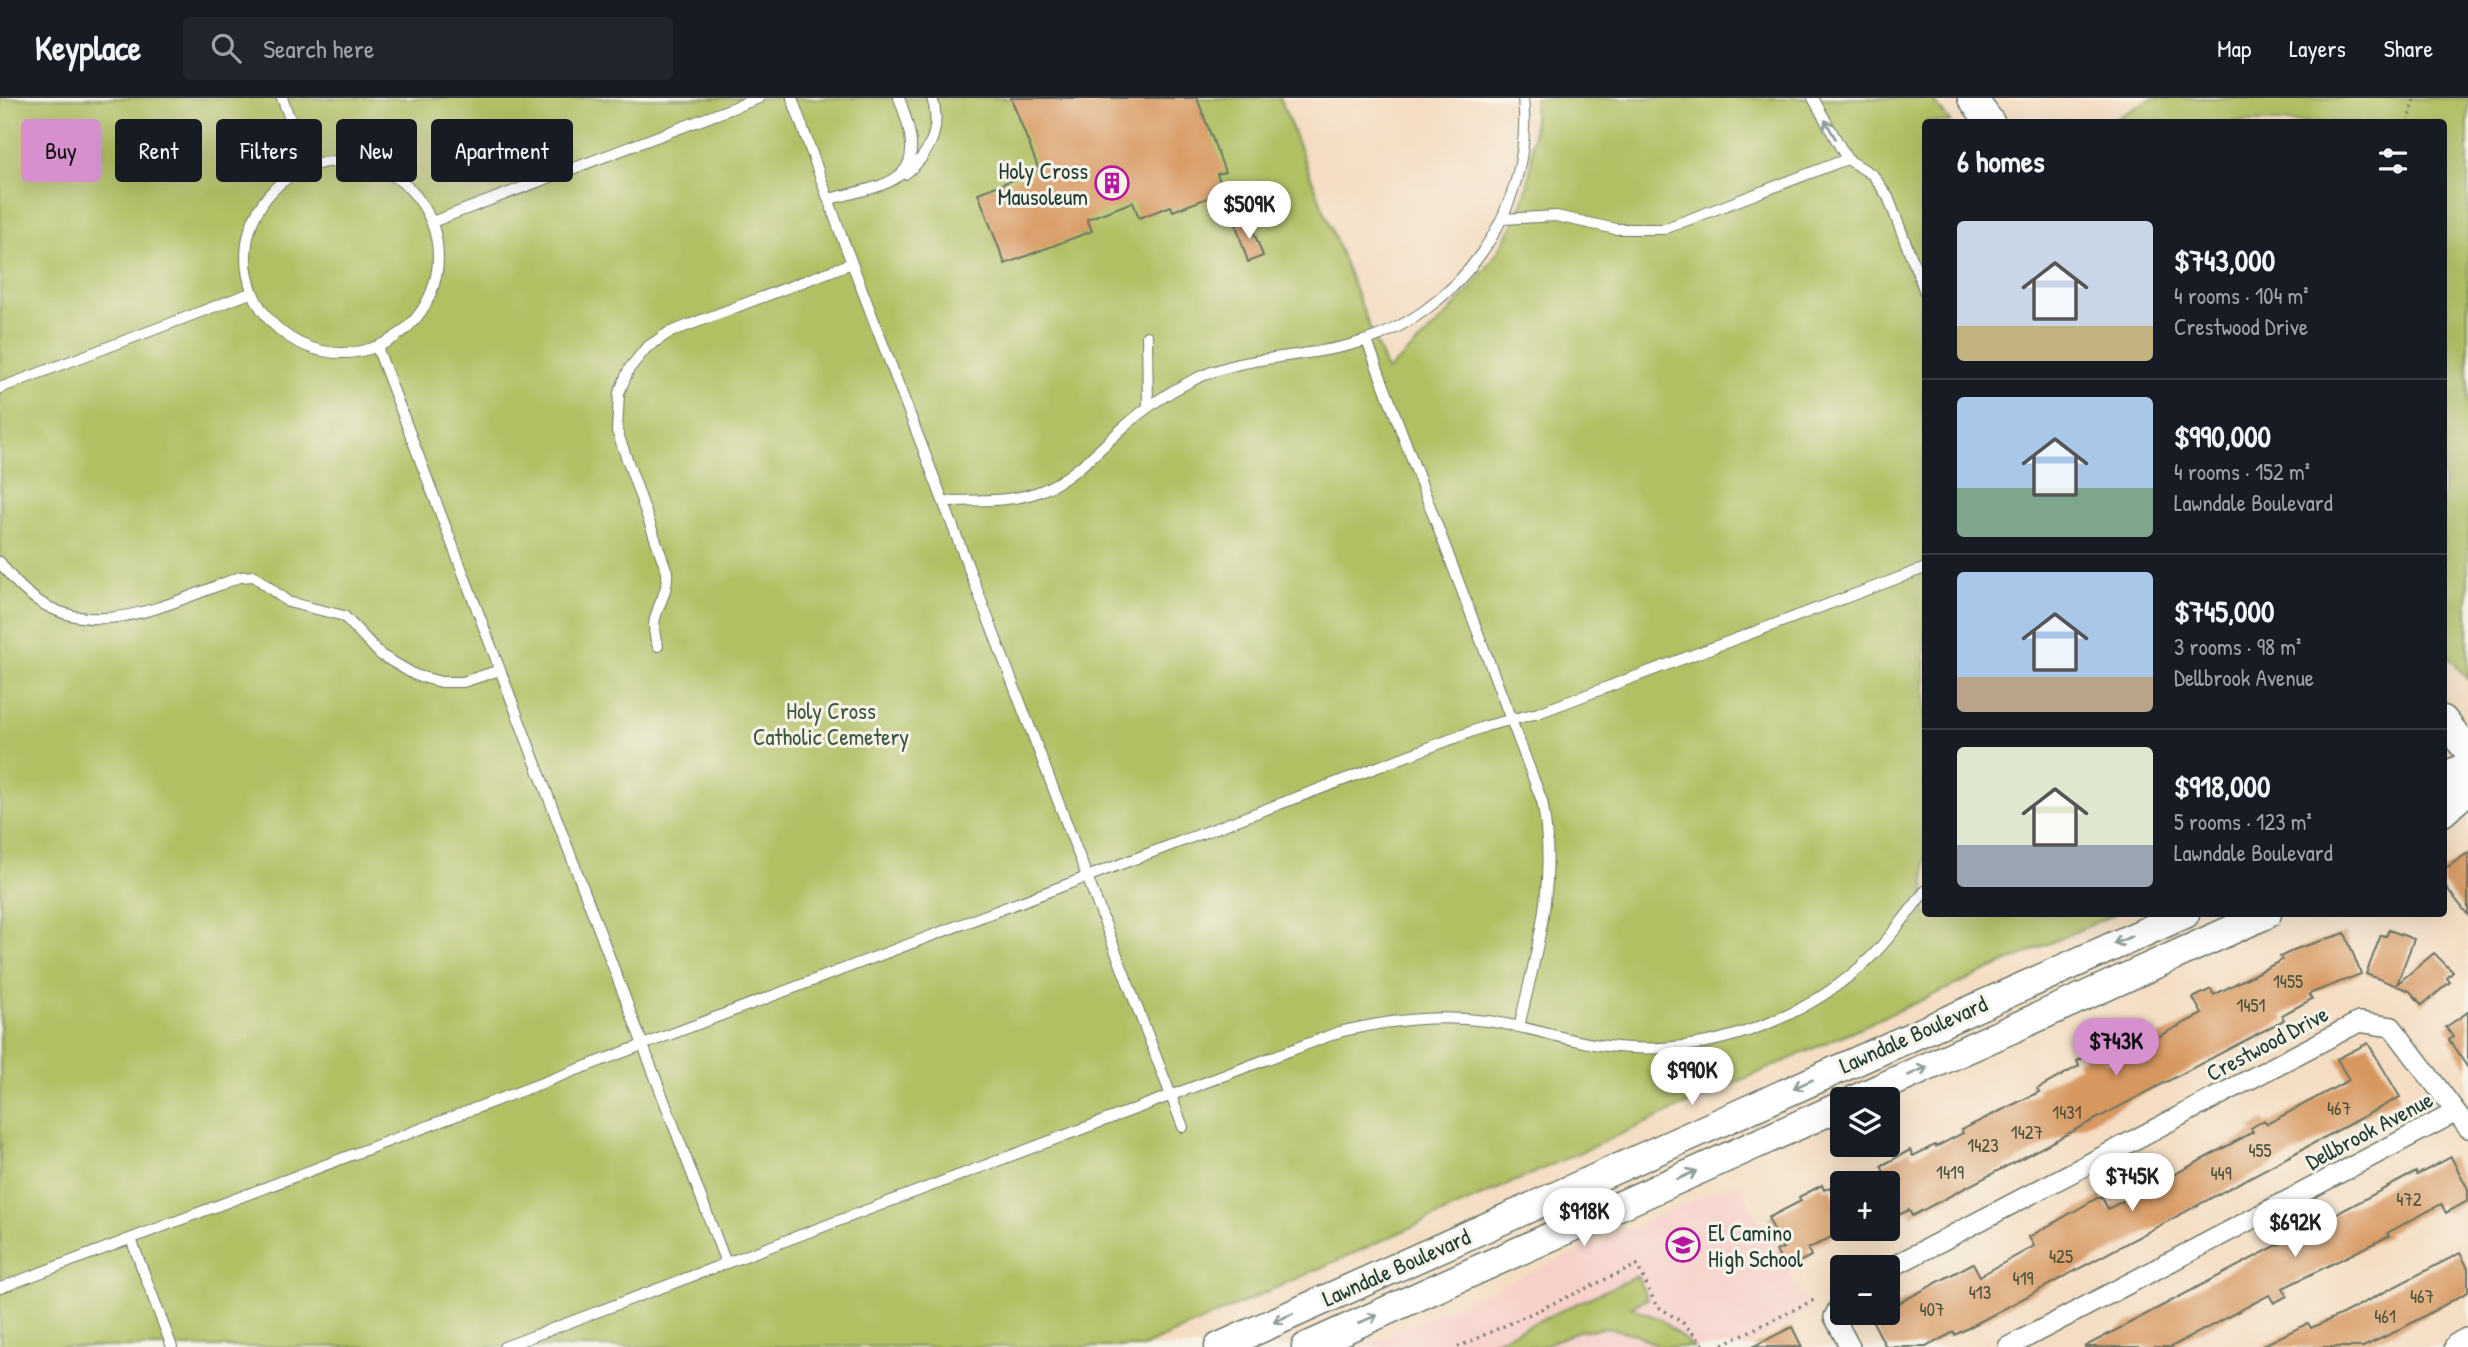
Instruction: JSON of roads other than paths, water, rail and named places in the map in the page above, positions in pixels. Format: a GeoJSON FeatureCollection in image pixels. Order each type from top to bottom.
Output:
{"type":"FeatureCollection","features":[{"type":"Feature","properties":{"kind":"street"},"geometry":{"type":"LineString","coordinates":[[1972,98],[1988,119]]}},
{"type":"Feature","properties":{"kind":"street"},"geometry":{"type":"LineString","coordinates":[[2447,725],[2468,750]]}},
{"type":"Feature","properties":{"kind":"street"},"geometry":{"type":"LineString","coordinates":[[2447,775],[2468,766]]}},
{"type":"Feature","properties":{"kind":"street"},"geometry":{"type":"LineString","coordinates":[[2447,808],[2468,789]]}},
{"type":"Feature","properties":{"kind":"street","name":"Lawndale Boulevard"},"geometry":{"type":"LineString","coordinates":[[1219,1347],[2178,917]]}},
{"type":"Feature","properties":{"kind":"street","name":"Lawndale Boulevard"},"geometry":{"type":"LineString","coordinates":[[1883,1087],[2260,917]]}},
{"type":"Feature","properties":{"kind":"street","name":"Crestwood Drive"},"geometry":{"type":"LineString","coordinates":[[1900,1263],[2359,1022],[2392,1027],[2468,1128]]}},
{"type":"Feature","properties":{"kind":"street","name":"Lawndale Boulevard"},"geometry":{"type":"LineString","coordinates":[[1306,1347],[1830,1111]]}},
{"type":"Feature","properties":{"kind":"street","name":"Dellbrook Avenue"},"geometry":{"type":"LineString","coordinates":[[2008,1347],[2456,1112]]}},
{"type":"Feature","properties":{"kind":"street"},"geometry":{"type":"LineString","coordinates":[[1839,1325],[1850,1347]]}},
{"type":"Feature","properties":{"kind":"street"},"geometry":{"type":"LineString","coordinates":[[2459,1347],[2468,1342]]}},
{"type":"Feature","properties":{"kind":"lane"},"geometry":{"type":"LineString","coordinates":[[282,98],[290,119]]}},
{"type":"Feature","properties":{"kind":"lane"},"geometry":{"type":"LineString","coordinates":[[432,222],[759,98]]}},
{"type":"Feature","properties":{"kind":"lane"},"geometry":{"type":"LineString","coordinates":[[792,98],[852,263],[1183,1127]]}},
{"type":"Feature","properties":{"kind":"lane"},"geometry":{"type":"LineString","coordinates":[[897,180],[908,162],[912,142],[899,98]]}},
{"type":"Feature","properties":{"kind":"lane"},"geometry":{"type":"LineString","coordinates":[[829,199],[897,180],[921,160],[929,146],[936,118],[932,98]]}},
{"type":"Feature","properties":{"kind":"lane"},"geometry":{"type":"LineString","coordinates":[[943,501],[1008,499],[1054,485],[1083,466],[1148,407],[1191,381],[1238,363],[1333,349],[1367,341],[1410,320],[1444,296],[1482,253],[1503,219],[1520,159],[1523,98]]}},
{"type":"Feature","properties":{"kind":"lane"},"geometry":{"type":"LineString","coordinates":[[1813,98],[1847,159],[1872,175],[1888,197],[1922,284]]}},
{"type":"Feature","properties":{"kind":"lane"},"geometry":{"type":"LineString","coordinates":[[1503,219],[1556,216],[1616,229],[1664,229],[1847,159]]}},
{"type":"Feature","properties":{"kind":"lane"},"geometry":{"type":"LineString","coordinates":[[284,182],[271,193],[253,222],[246,258],[253,292],[273,323],[300,343],[331,352],[347,353],[377,346],[407,328],[427,303],[434,286],[438,262],[432,222],[408,187],[382,170],[339,161],[322,164]]}},
{"type":"Feature","properties":{"kind":"lane"},"geometry":{"type":"LineString","coordinates":[[658,646],[653,620],[667,587],[667,572],[617,430],[619,393],[629,369],[646,348],[668,334],[852,263]]}},
{"type":"Feature","properties":{"kind":"lane"},"geometry":{"type":"LineString","coordinates":[[0,388],[253,292]]}},
{"type":"Feature","properties":{"kind":"lane"},"geometry":{"type":"LineString","coordinates":[[1147,336],[1148,407]]}},
{"type":"Feature","properties":{"kind":"lane"},"geometry":{"type":"LineString","coordinates":[[1367,341],[1542,801],[1549,858],[1544,915],[1519,1027]]}},
{"type":"Feature","properties":{"kind":"lane"},"geometry":{"type":"LineString","coordinates":[[377,346],[726,1263]]}},
{"type":"Feature","properties":{"kind":"lane"},"geometry":{"type":"LineString","coordinates":[[0,562],[22,588],[44,603],[72,615],[103,619],[134,616],[240,577],[254,576],[288,602],[344,616],[381,655],[415,676],[441,682],[463,682],[500,670]]}},
{"type":"Feature","properties":{"kind":"lane"},"geometry":{"type":"LineString","coordinates":[[0,1288],[1486,726],[1538,713],[1922,569]]}},
{"type":"Feature","properties":{"kind":"lane"},"geometry":{"type":"LineString","coordinates":[[504,1347],[1315,1040],[1367,1025],[1428,1018],[1458,1018],[1519,1027],[1578,1041],[1637,1048],[1698,1044],[1754,1029],[1804,1005],[1849,975],[1889,938],[1922,895]]}},
{"type":"Feature","properties":{"kind":"lane"},"geometry":{"type":"LineString","coordinates":[[131,1239],[172,1347]]}},
{"type":"Feature","properties":{"kind":"place","name":"Holy Cross Mausoleum"},"geometry":{"type":"Point","coordinates":[1112,183]}},
{"type":"Feature","properties":{"kind":"place","name":"El Camino High School"},"geometry":{"type":"Point","coordinates":[1683,1245]}},
{"type":"Feature","properties":{"kind":"park label","name":"Holy Cross Catholic Cemetery"},"geometry":{"type":"Point","coordinates":[831,723]}}]}
